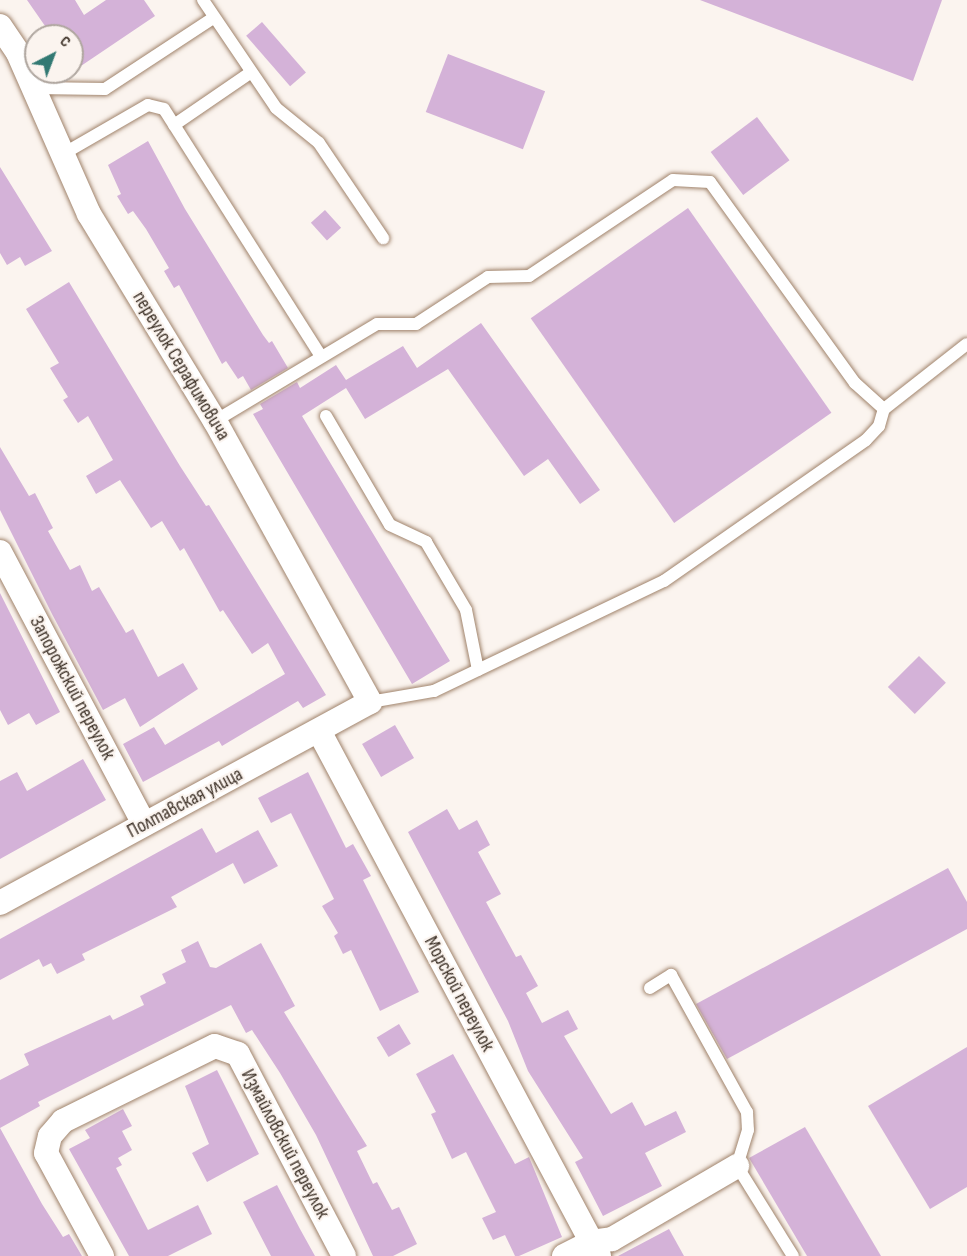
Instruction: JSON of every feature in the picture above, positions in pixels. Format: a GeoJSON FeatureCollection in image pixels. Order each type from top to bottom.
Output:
{"type":"FeatureCollection","features":[{"type":"Feature","properties":{"kind":"street","name":"переулок Серафимовича"},"geometry":{"type":"LineString","coordinates":[[0,26],[34,88],[89,214],[215,421],[370,702]]}},
{"type":"Feature","properties":{"kind":"street","name":"Запорожский переулок"},"geometry":{"type":"LineString","coordinates":[[0,552],[144,824]]}},
{"type":"Feature","properties":{"kind":"street","name":"Полтавская улица"},"geometry":{"type":"LineString","coordinates":[[0,903],[370,702]]}},
{"type":"Feature","properties":{"kind":"street","name":"Морской переулок"},"geometry":{"type":"LineString","coordinates":[[319,731],[595,1249]]}},
{"type":"Feature","properties":{"kind":"street","name":"Измайловский переулок"},"geometry":{"type":"LineString","coordinates":[[102,1256],[46,1153],[50,1136],[63,1121],[215,1046],[238,1054],[344,1256]]}},
{"type":"Feature","properties":{"kind":"street"},"geometry":{"type":"LineString","coordinates":[[564,1256],[595,1249],[737,1166]]}},
{"type":"Feature","properties":{"kind":"lane"},"geometry":{"type":"LineString","coordinates":[[203,0],[250,73],[276,108],[319,143],[383,238]]}},
{"type":"Feature","properties":{"kind":"lane"},"geometry":{"type":"LineString","coordinates":[[34,88],[105,89],[213,18]]}},
{"type":"Feature","properties":{"kind":"lane"},"geometry":{"type":"LineString","coordinates":[[174,125],[250,73]]}},
{"type":"Feature","properties":{"kind":"lane"},"geometry":{"type":"LineString","coordinates":[[63,154],[148,105],[164,109],[320,355]]}},
{"type":"Feature","properties":{"kind":"lane"},"geometry":{"type":"LineString","coordinates":[[215,421],[320,355],[376,324],[416,324],[488,278],[529,276],[673,180],[710,182],[855,383],[884,409]]}},
{"type":"Feature","properties":{"kind":"lane"},"geometry":{"type":"LineString","coordinates":[[370,702],[434,692],[664,581],[866,440],[879,426],[884,409],[967,344]]}},
{"type":"Feature","properties":{"kind":"lane"},"geometry":{"type":"LineString","coordinates":[[326,416],[390,525],[426,542],[466,610],[478,670]]}},
{"type":"Feature","properties":{"kind":"lane"},"geometry":{"type":"LineString","coordinates":[[650,988],[671,975],[747,1112],[748,1130],[737,1166],[793,1256]]}},
{"type":"Feature","properties":{"kind":"building"},"geometry":{"type":"Polygon","coordinates":[[[27,0],[75,0],[84,15],[106,0],[144,0],[155,16],[84,64],[84,24],[44,24],[27,0]]]}},
{"type":"Feature","properties":{"kind":"building"},"geometry":{"type":"Polygon","coordinates":[[[700,0],[942,0],[913,81],[700,0]]]}},
{"type":"Feature","properties":{"kind":"building"},"geometry":{"type":"Polygon","coordinates":[[[262,22],[306,73],[290,86],[246,36],[262,22]]]}},
{"type":"Feature","properties":{"kind":"building"},"geometry":{"type":"Polygon","coordinates":[[[448,54],[545,91],[523,149],[426,112],[448,54]]]}},
{"type":"Feature","properties":{"kind":"building"},"geometry":{"type":"Polygon","coordinates":[[[757,117],[789,160],[743,195],[711,152],[757,117]]]}},
{"type":"Feature","properties":{"kind":"building"},"geometry":{"type":"Polygon","coordinates":[[[148,141],[185,209],[263,335],[269,343],[272,341],[288,368],[251,390],[243,376],[238,379],[226,361],[222,364],[179,285],[174,288],[164,271],[169,268],[146,229],[133,211],[128,214],[117,196],[121,194],[108,165],[148,141]]]}},
{"type":"Feature","properties":{"kind":"building"},"geometry":{"type":"Polygon","coordinates":[[[0,167],[52,251],[25,266],[20,257],[7,265],[0,253],[0,167]]]}},
{"type":"Feature","properties":{"kind":"building"},"geometry":{"type":"Polygon","coordinates":[[[688,208],[831,413],[674,523],[531,318],[688,208]]]}},
{"type":"Feature","properties":{"kind":"building"},"geometry":{"type":"Polygon","coordinates":[[[325,210],[341,228],[327,241],[311,223],[325,210]]]}},
{"type":"Feature","properties":{"kind":"building"},"geometry":{"type":"Polygon","coordinates":[[[69,282],[180,466],[206,506],[209,505],[326,695],[303,708],[298,701],[222,746],[219,741],[143,782],[123,744],[154,727],[165,745],[285,674],[268,643],[252,654],[223,610],[220,612],[184,548],[180,551],[162,521],[151,528],[120,480],[96,494],[86,476],[113,460],[88,416],[78,423],[63,400],[68,397],[50,368],[59,363],[26,309],[69,282]]]}},
{"type":"Feature","properties":{"kind":"building"},"geometry":{"type":"Polygon","coordinates":[[[481,323],[600,490],[580,504],[548,459],[524,476],[448,369],[365,419],[346,388],[302,416],[450,661],[412,684],[253,414],[263,409],[260,404],[297,382],[300,388],[336,365],[346,380],[403,346],[417,368],[481,323]]]}},
{"type":"Feature","properties":{"kind":"building"},"geometry":{"type":"Polygon","coordinates":[[[0,447],[29,496],[35,493],[53,528],[48,531],[70,570],[80,565],[92,591],[99,587],[126,633],[133,629],[158,677],[183,663],[198,689],[140,727],[125,698],[103,710],[0,510],[0,447]]]}},
{"type":"Feature","properties":{"kind":"building"},"geometry":{"type":"Polygon","coordinates":[[[0,593],[60,712],[36,725],[29,713],[8,725],[0,710],[0,593]]]}},
{"type":"Feature","properties":{"kind":"building"},"geometry":{"type":"Polygon","coordinates":[[[919,656],[946,683],[915,714],[888,687],[919,656]]]}},
{"type":"Feature","properties":{"kind":"building"},"geometry":{"type":"Polygon","coordinates":[[[395,725],[414,758],[381,777],[362,744],[395,725]]]}},
{"type":"Feature","properties":{"kind":"building"},"geometry":{"type":"Polygon","coordinates":[[[83,759],[106,800],[0,859],[0,781],[17,772],[27,791],[83,759]]]}},
{"type":"Feature","properties":{"kind":"building"},"geometry":{"type":"Polygon","coordinates":[[[308,772],[346,848],[353,844],[371,876],[363,880],[419,992],[380,1011],[351,950],[343,954],[334,936],[338,933],[322,906],[334,899],[291,813],[271,823],[258,798],[308,772]]]}},
{"type":"Feature","properties":{"kind":"building"},"geometry":{"type":"Polygon","coordinates":[[[447,809],[459,830],[477,820],[490,845],[478,852],[501,894],[486,902],[516,957],[521,955],[538,986],[526,993],[542,1023],[568,1010],[578,1029],[564,1036],[611,1114],[632,1102],[645,1126],[676,1111],[686,1132],[645,1153],[662,1186],[603,1216],[575,1162],[583,1158],[528,1071],[508,1021],[408,832],[447,809]]]}},
{"type":"Feature","properties":{"kind":"building"},"geometry":{"type":"Polygon","coordinates":[[[202,828],[216,853],[258,830],[278,866],[244,884],[233,863],[171,897],[177,907],[82,954],[85,960],[57,974],[51,963],[43,967],[39,959],[0,980],[0,939],[202,828]]]}},
{"type":"Feature","properties":{"kind":"building"},"geometry":{"type":"Polygon","coordinates":[[[948,868],[967,902],[967,929],[727,1059],[696,1004],[948,868]]]}},
{"type":"Feature","properties":{"kind":"building"},"geometry":{"type":"Polygon","coordinates":[[[198,941],[210,967],[216,968],[261,943],[295,1006],[284,1012],[367,1146],[357,1151],[373,1184],[377,1182],[392,1210],[399,1207],[417,1244],[393,1256],[373,1256],[316,1135],[252,1030],[246,1033],[231,1005],[38,1102],[40,1106],[0,1128],[0,1080],[29,1065],[24,1054],[110,1015],[113,1020],[144,1005],[140,996],[166,983],[162,974],[186,962],[181,950],[198,941]]]}},
{"type":"Feature","properties":{"kind":"building"},"geometry":{"type":"Polygon","coordinates":[[[399,1024],[411,1044],[389,1057],[377,1037],[399,1024]]]}},
{"type":"Feature","properties":{"kind":"building"},"geometry":{"type":"Polygon","coordinates":[[[967,1047],[967,1187],[930,1209],[868,1106],[967,1047]]]}},
{"type":"Feature","properties":{"kind":"building"},"geometry":{"type":"Polygon","coordinates":[[[453,1054],[515,1164],[529,1157],[562,1237],[519,1256],[515,1256],[505,1235],[493,1240],[482,1218],[496,1212],[466,1152],[452,1159],[431,1114],[436,1112],[416,1074],[453,1054]]]}},
{"type":"Feature","properties":{"kind":"building"},"geometry":{"type":"Polygon","coordinates":[[[217,1070],[259,1154],[207,1182],[192,1153],[209,1144],[185,1086],[217,1070]]]}},
{"type":"Feature","properties":{"kind":"building"},"geometry":{"type":"Polygon","coordinates":[[[123,1109],[132,1126],[122,1131],[132,1150],[118,1158],[122,1165],[116,1168],[148,1230],[198,1205],[212,1234],[168,1256],[129,1256],[69,1149],[90,1138],[85,1130],[123,1109]]]}},
{"type":"Feature","properties":{"kind":"building"},"geometry":{"type":"Polygon","coordinates":[[[805,1127],[881,1256],[807,1256],[749,1158],[805,1127]]]}},
{"type":"Feature","properties":{"kind":"building"},"geometry":{"type":"Polygon","coordinates":[[[0,1128],[63,1237],[69,1234],[82,1256],[0,1256],[0,1128]]]}},
{"type":"Feature","properties":{"kind":"building"},"geometry":{"type":"Polygon","coordinates":[[[277,1185],[315,1256],[271,1256],[243,1202],[277,1185]]]}},
{"type":"Feature","properties":{"kind":"building"},"geometry":{"type":"Polygon","coordinates":[[[669,1229],[684,1256],[618,1256],[669,1229]]]}}]}
